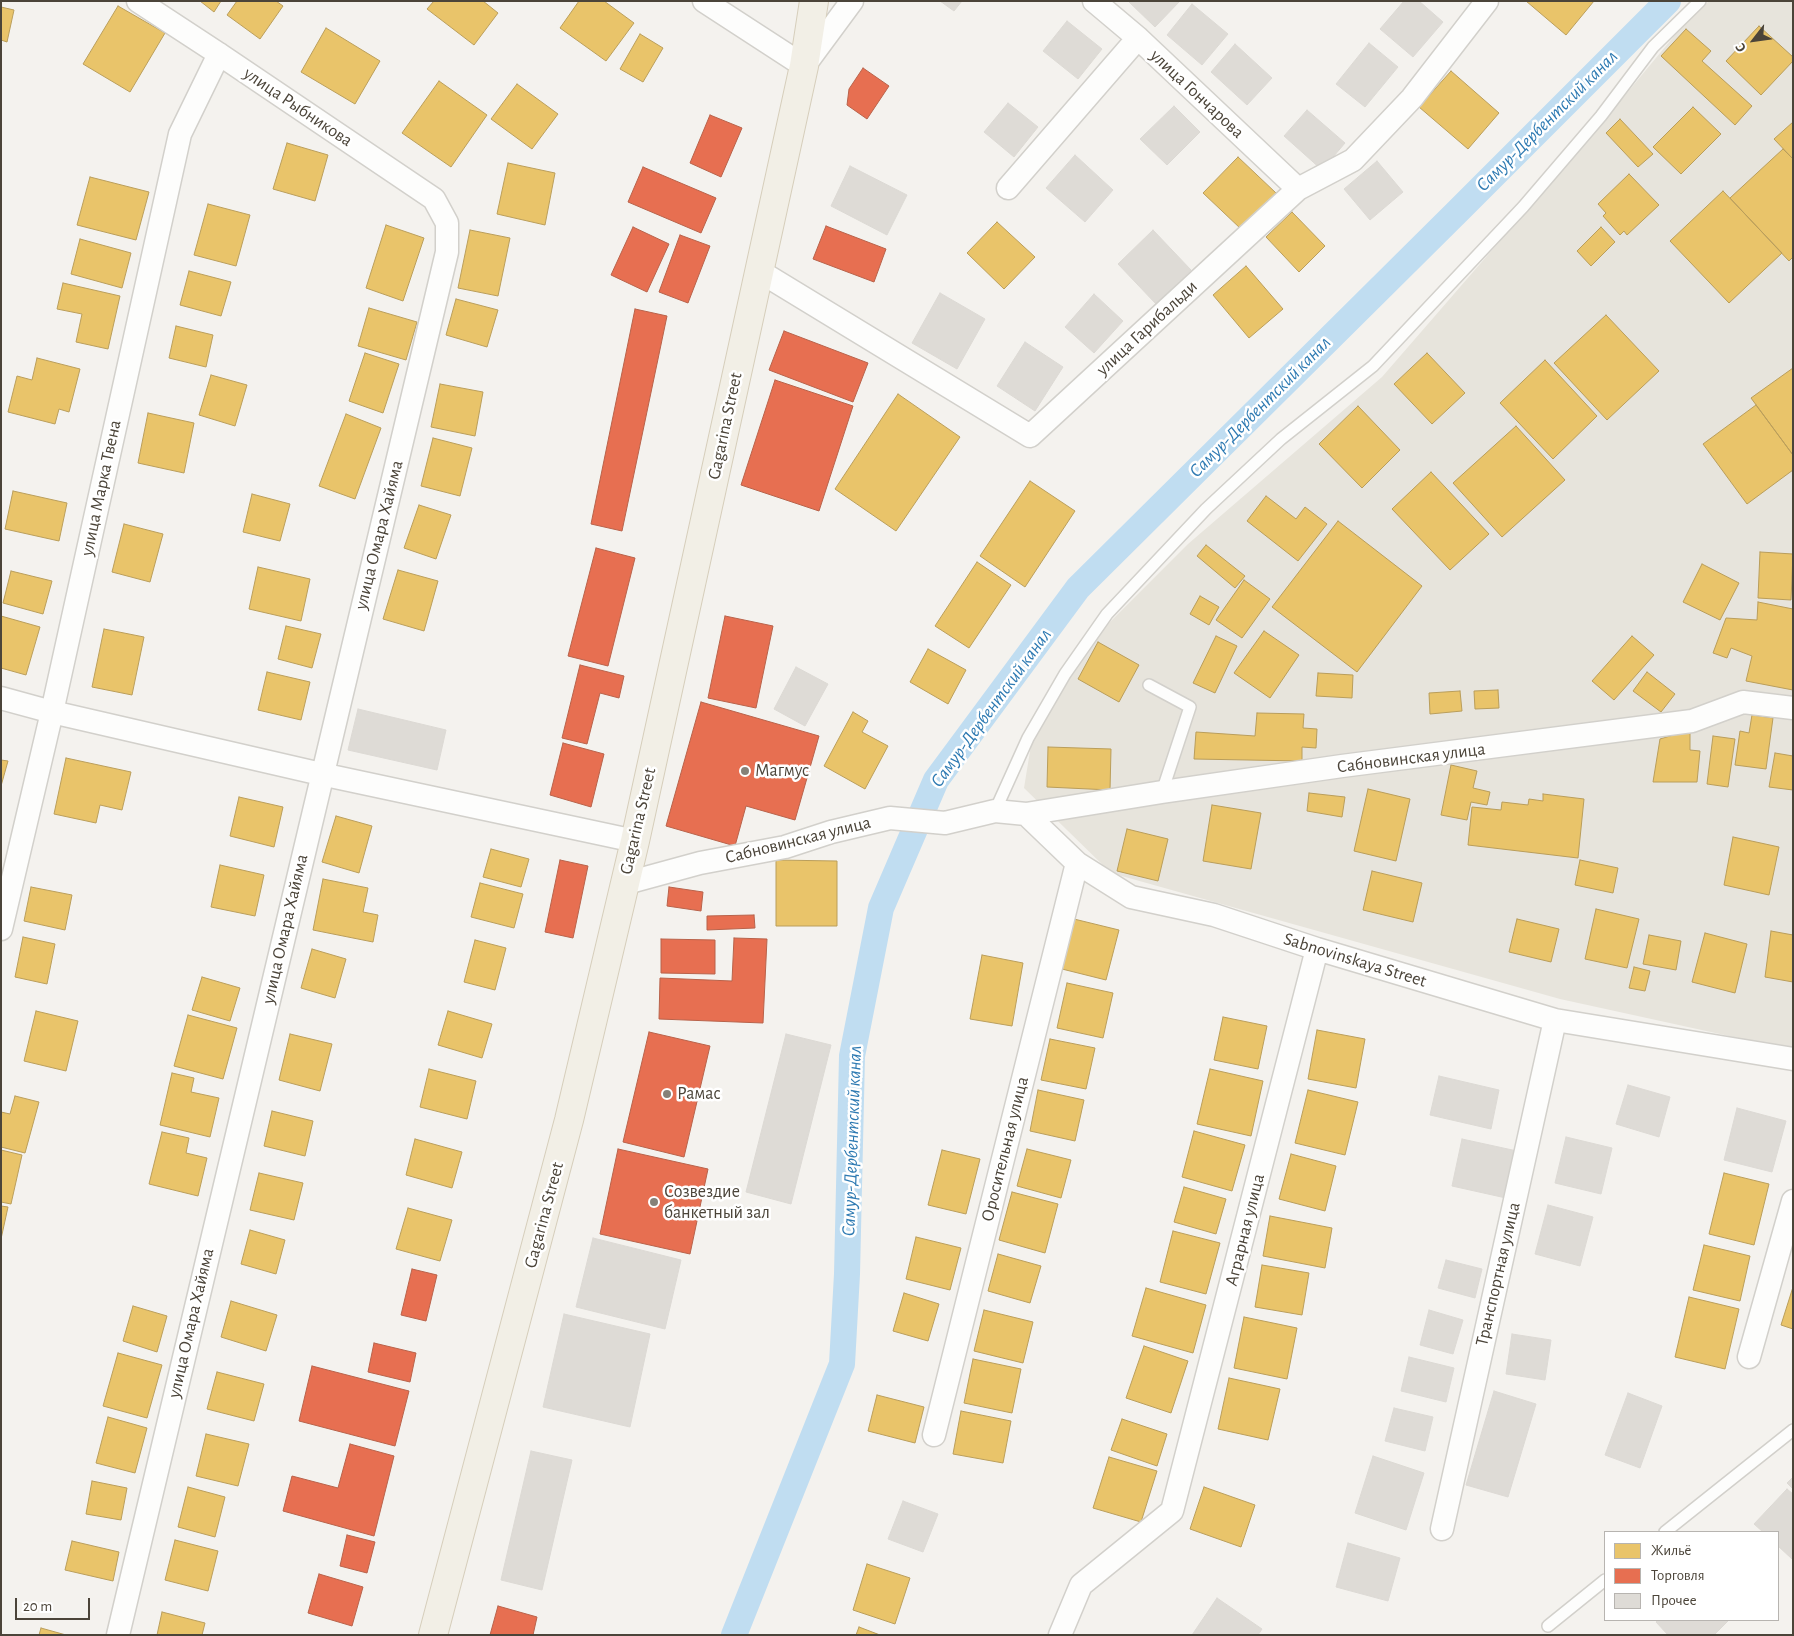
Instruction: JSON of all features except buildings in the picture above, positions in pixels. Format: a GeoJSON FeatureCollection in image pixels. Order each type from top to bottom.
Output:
{"type":"FeatureCollection","features":[{"type":"Feature","properties":{"kind":"main road","name":"Gagarina Street"},"geometry":{"type":"LineString","coordinates":[[433,1635],[569,1120],[623,884],[635,841],[804,66],[814,1]]}},
{"type":"Feature","properties":{"kind":"street","name":"улица Рыбникова"},"geometry":{"type":"LineString","coordinates":[[138,1],[434,199],[447,223]]}},
{"type":"Feature","properties":{"kind":"street"},"geometry":{"type":"LineString","coordinates":[[704,1],[804,66],[852,1]]}},
{"type":"Feature","properties":{"kind":"street","name":"улица Гончарова"},"geometry":{"type":"LineString","coordinates":[[1094,1],[1138,38],[1298,189]]}},
{"type":"Feature","properties":{"kind":"street","name":"улица Гарибальди"},"geometry":{"type":"LineString","coordinates":[[759,271],[1030,436],[1298,189],[1353,160],[1412,98],[1488,1]]}},
{"type":"Feature","properties":{"kind":"street"},"geometry":{"type":"LineString","coordinates":[[1008,188],[1138,38]]}},
{"type":"Feature","properties":{"kind":"street","name":"улица Марка Твена"},"geometry":{"type":"LineString","coordinates":[[1,929],[52,712],[180,134],[219,54]]}},
{"type":"Feature","properties":{"kind":"street","name":"улица Омара Хайяма"},"geometry":{"type":"LineString","coordinates":[[118,1635],[446,252],[447,223]]}},
{"type":"Feature","properties":{"kind":"street"},"geometry":{"type":"LineString","coordinates":[[1,698],[52,712],[321,774],[635,841]]}},
{"type":"Feature","properties":{"kind":"street","name":"Сабновинская улица"},"geometry":{"type":"LineString","coordinates":[[1026,814],[1342,766],[1692,722],[1743,702],[1793,708]]}},
{"type":"Feature","properties":{"kind":"street"},"geometry":{"type":"LineString","coordinates":[[995,811],[1026,814]]}},
{"type":"Feature","properties":{"kind":"street","name":"Сабновинская улица"},"geometry":{"type":"LineString","coordinates":[[623,884],[700,863],[785,847],[831,832],[890,818],[945,823],[995,811]]}},
{"type":"Feature","properties":{"kind":"street","name":"Sabnovinskaya Street"},"geometry":{"type":"LineString","coordinates":[[1026,814],[1077,863],[1131,897],[1214,915],[1317,949],[1555,1020],[1793,1059]]}},
{"type":"Feature","properties":{"kind":"street","name":"Оросительная улица"},"geometry":{"type":"LineString","coordinates":[[934,1435],[1077,863]]}},
{"type":"Feature","properties":{"kind":"street","name":"Аграрная улица"},"geometry":{"type":"LineString","coordinates":[[1060,1635],[1081,1585],[1172,1511],[1317,949]]}},
{"type":"Feature","properties":{"kind":"street","name":"Транспортная улица"},"geometry":{"type":"LineString","coordinates":[[1442,1528],[1555,1020]]}},
{"type":"Feature","properties":{"kind":"street"},"geometry":{"type":"LineString","coordinates":[[1748,1357],[1793,1201]]}},
{"type":"Feature","properties":{"kind":"lane"},"geometry":{"type":"LineString","coordinates":[[995,811],[1028,738],[1065,674],[1107,614],[1206,509],[1281,439],[1373,366],[1524,207],[1602,116],[1652,47],[1700,1]]}},
{"type":"Feature","properties":{"kind":"lane"},"geometry":{"type":"LineString","coordinates":[[1149,685],[1190,707],[1162,792]]}},
{"type":"Feature","properties":{"kind":"lane"},"geometry":{"type":"LineString","coordinates":[[1666,1531],[1793,1430]]}},
{"type":"Feature","properties":{"kind":"lane"},"geometry":{"type":"LineString","coordinates":[[1548,1626],[1604,1581]]}},
{"type":"Feature","properties":{"kind":"shaded area"},"geometry":{"type":"Polygon","coordinates":[[[1709,1],[1793,1],[1793,1050],[1560,999],[1111,873],[1024,788],[1031,745],[1069,679],[1107,625],[1188,544],[1382,377],[1597,129],[1680,29],[1709,1]]]}},
{"type":"Feature","properties":{"kind":"waterway","name":"Самур-Дербентский канал"},"geometry":{"type":"LineString","coordinates":[[734,1635],[842,1364],[847,1274],[852,1056],[881,908],[936,780],[1078,588],[1668,1]]}},
{"type":"Feature","properties":{"kind":"place","name":"Магмус"},"geometry":{"type":"Point","coordinates":[745,771]}},
{"type":"Feature","properties":{"kind":"place","name":"Рамас"},"geometry":{"type":"Point","coordinates":[667,1094]}},
{"type":"Feature","properties":{"kind":"place","name":"Созвездие банкетный зал"},"geometry":{"type":"Point","coordinates":[654,1202]}}]}
